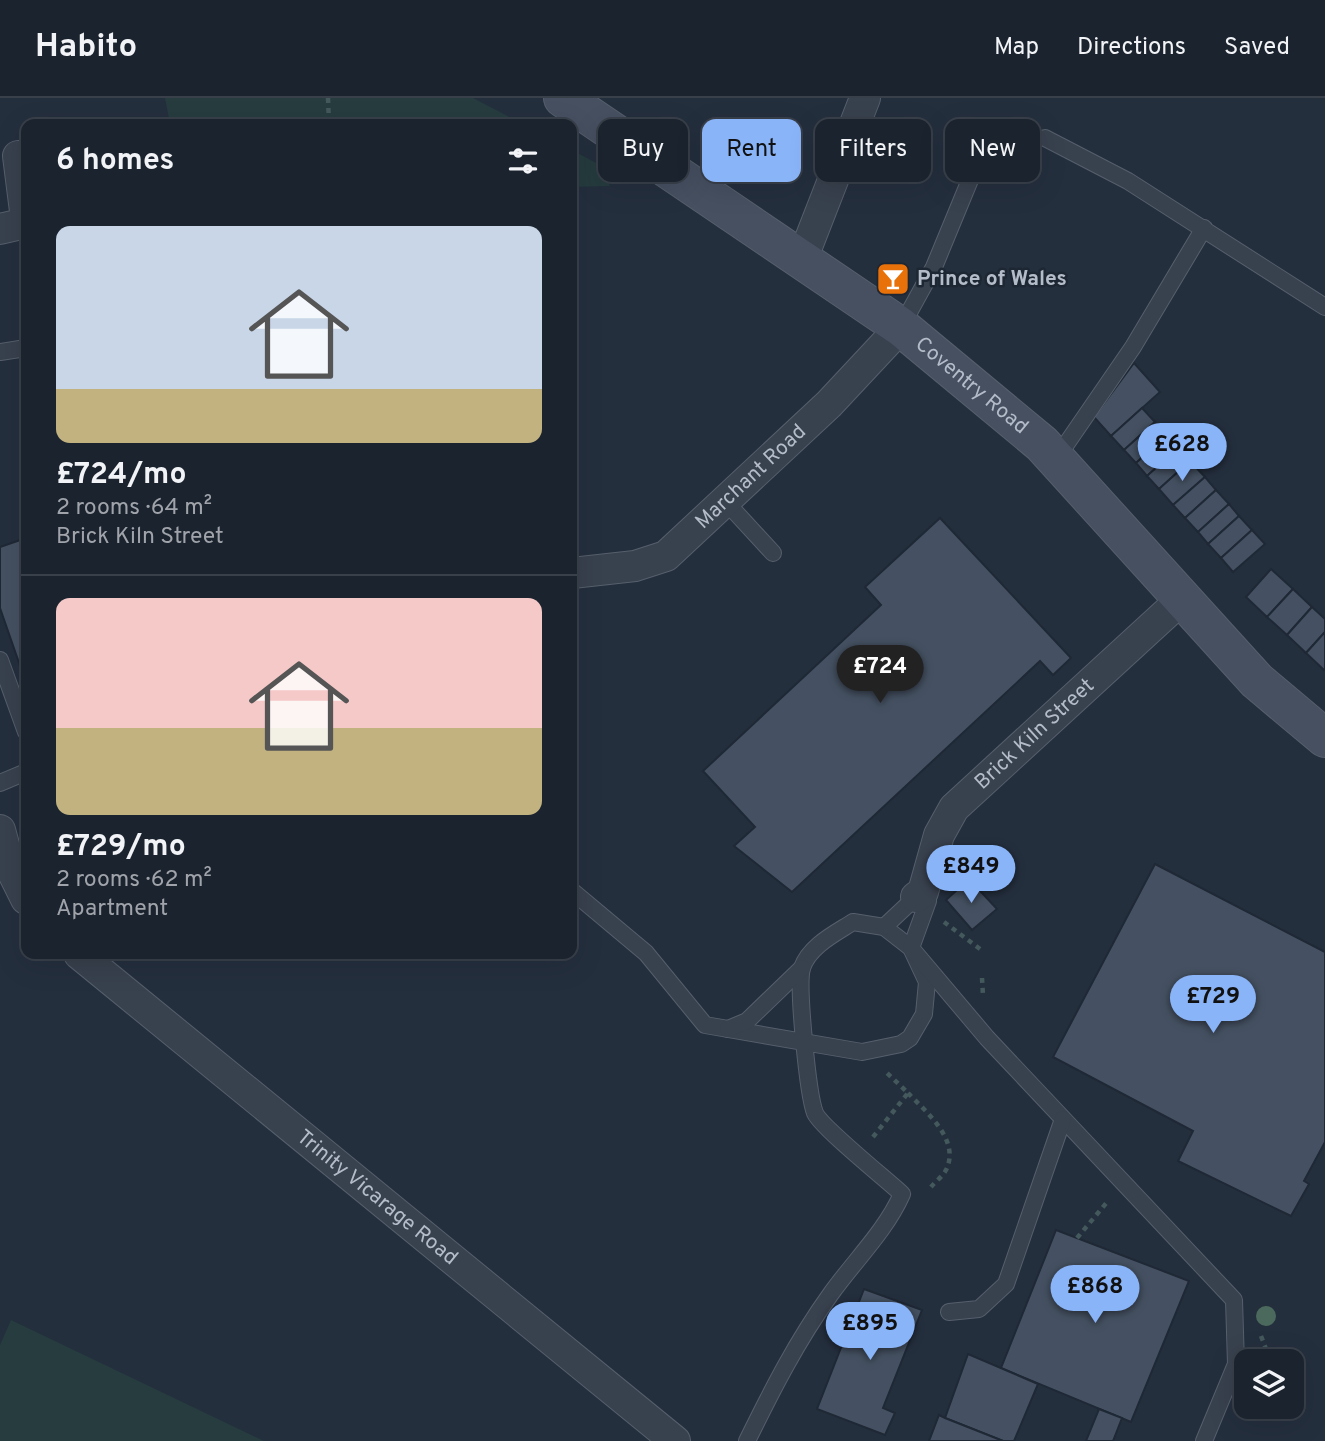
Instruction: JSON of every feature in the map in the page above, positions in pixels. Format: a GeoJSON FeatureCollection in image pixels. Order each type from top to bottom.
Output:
{"type":"FeatureCollection","features":[{"type":"Feature","properties":{"kind":"main road","name":"Coventry Road"},"geometry":{"type":"LineString","coordinates":[[563,98],[901,327],[1042,444],[1257,681],[1325,738]]}},
{"type":"Feature","properties":{"kind":"street"},"geometry":{"type":"LineString","coordinates":[[802,262],[864,98]]}},
{"type":"Feature","properties":{"kind":"street"},"geometry":{"type":"LineString","coordinates":[[18,156],[21,180]]}},
{"type":"Feature","properties":{"kind":"street"},"geometry":{"type":"LineString","coordinates":[[0,229],[21,223]]}},
{"type":"Feature","properties":{"kind":"street","name":"Marchant Road"},"geometry":{"type":"LineString","coordinates":[[577,572],[635,566],[666,556],[847,386],[901,327]]}},
{"type":"Feature","properties":{"kind":"street","name":"Brick Kiln Street"},"geometry":{"type":"LineString","coordinates":[[922,897],[939,835],[954,808],[1183,598]]}},
{"type":"Feature","properties":{"kind":"street"},"geometry":{"type":"LineString","coordinates":[[0,831],[10,867],[21,889]]}},
{"type":"Feature","properties":{"kind":"street","name":"Trinity Vicarage Road"},"geometry":{"type":"LineString","coordinates":[[85,959],[675,1441]]}},
{"type":"Feature","properties":{"kind":"lane"},"geometry":{"type":"LineString","coordinates":[[1045,138],[1128,181],[1325,307]]}},
{"type":"Feature","properties":{"kind":"lane"},"geometry":{"type":"LineString","coordinates":[[901,327],[934,267],[969,182]]}},
{"type":"Feature","properties":{"kind":"lane"},"geometry":{"type":"LineString","coordinates":[[1056,460],[1133,347],[1204,228]]}},
{"type":"Feature","properties":{"kind":"lane"},"geometry":{"type":"LineString","coordinates":[[0,352],[21,349]]}},
{"type":"Feature","properties":{"kind":"lane"},"geometry":{"type":"LineString","coordinates":[[726,502],[773,553]]}},
{"type":"Feature","properties":{"kind":"lane"},"geometry":{"type":"LineString","coordinates":[[0,660],[21,718]]}},
{"type":"Feature","properties":{"kind":"lane"},"geometry":{"type":"LineString","coordinates":[[0,783],[21,774]]}},
{"type":"Feature","properties":{"kind":"lane"},"geometry":{"type":"LineString","coordinates":[[577,895],[646,953],[705,1025],[862,1052],[914,1042],[924,1014],[927,982],[911,948],[922,897]]}},
{"type":"Feature","properties":{"kind":"lane"},"geometry":{"type":"LineString","coordinates":[[884,927],[922,897]]}},
{"type":"Feature","properties":{"kind":"lane"},"geometry":{"type":"LineString","coordinates":[[726,1030],[747,1021],[802,968],[817,947],[853,922],[884,927],[911,948],[987,1038],[1234,1300],[1236,1364],[1204,1441]]}},
{"type":"Feature","properties":{"kind":"lane"},"geometry":{"type":"LineString","coordinates":[[747,1441],[786,1363],[831,1294],[891,1218],[902,1194],[816,1115],[804,1041],[802,968]]}},
{"type":"Feature","properties":{"kind":"lane"},"geometry":{"type":"LineString","coordinates":[[948,1312],[979,1309],[1006,1284],[1063,1119]]}},
{"type":"Feature","properties":{"kind":"path"},"geometry":{"type":"LineString","coordinates":[[328,98],[329,119]]}},
{"type":"Feature","properties":{"kind":"path"},"geometry":{"type":"LineString","coordinates":[[955,928],[980,949]]}},
{"type":"Feature","properties":{"kind":"path"},"geometry":{"type":"LineString","coordinates":[[982,978],[983,1000]]}},
{"type":"Feature","properties":{"kind":"path"},"geometry":{"type":"LineString","coordinates":[[876,1063],[943,1132],[950,1152],[946,1170],[931,1187]]}},
{"type":"Feature","properties":{"kind":"path"},"geometry":{"type":"LineString","coordinates":[[870,1140],[908,1093]]}},
{"type":"Feature","properties":{"kind":"path"},"geometry":{"type":"LineString","coordinates":[[1077,1238],[1109,1199]]}},
{"type":"Feature","properties":{"kind":"green space"},"geometry":{"type":"Polygon","coordinates":[[[165,98],[473,98],[513,119],[169,119],[165,98]]]}},
{"type":"Feature","properties":{"kind":"green space"},"geometry":{"type":"Polygon","coordinates":[[[577,153],[598,164],[598,182],[608,182],[610,186],[577,187],[577,153]]]}},
{"type":"Feature","properties":{"kind":"green space"},"geometry":{"type":"Polygon","coordinates":[[[11,1320],[264,1441],[0,1441],[0,1345],[11,1320]]]}},
{"type":"Feature","properties":{"kind":"building"},"geometry":{"type":"Polygon","coordinates":[[[1134,363],[1160,392],[1111,436],[1094,417],[1134,363]]]}},
{"type":"Feature","properties":{"kind":"building"},"geometry":{"type":"Polygon","coordinates":[[[1142,408],[1155,422],[1124,450],[1111,436],[1142,408]]]}},
{"type":"Feature","properties":{"kind":"building"},"geometry":{"type":"Polygon","coordinates":[[[1155,422],[1167,435],[1136,463],[1124,450],[1155,422]]]}},
{"type":"Feature","properties":{"kind":"building"},"geometry":{"type":"Polygon","coordinates":[[[1167,435],[1178,448],[1147,476],[1136,463],[1167,435]]]}},
{"type":"Feature","properties":{"kind":"building"},"geometry":{"type":"Polygon","coordinates":[[[1178,448],[1190,461],[1159,489],[1147,476],[1178,448]]]}},
{"type":"Feature","properties":{"kind":"building"},"geometry":{"type":"Polygon","coordinates":[[[1190,461],[1205,477],[1173,505],[1159,489],[1190,461]]]}},
{"type":"Feature","properties":{"kind":"building"},"geometry":{"type":"Polygon","coordinates":[[[1205,477],[1216,490],[1185,518],[1173,505],[1205,477]]]}},
{"type":"Feature","properties":{"kind":"building"},"geometry":{"type":"Polygon","coordinates":[[[1216,490],[1229,504],[1198,532],[1185,518],[1216,490]]]}},
{"type":"Feature","properties":{"kind":"building"},"geometry":{"type":"Polygon","coordinates":[[[1229,504],[1239,516],[1208,544],[1198,532],[1229,504]]]}},
{"type":"Feature","properties":{"kind":"building"},"geometry":{"type":"Polygon","coordinates":[[[1239,516],[1252,530],[1221,558],[1208,544],[1239,516]]]}},
{"type":"Feature","properties":{"kind":"building"},"geometry":{"type":"Polygon","coordinates":[[[940,518],[1071,658],[1053,675],[1040,661],[792,892],[734,846],[755,827],[703,771],[881,605],[865,587],[940,518]]]}},
{"type":"Feature","properties":{"kind":"building"},"geometry":{"type":"Polygon","coordinates":[[[1252,530],[1265,544],[1233,572],[1221,558],[1252,530]]]}},
{"type":"Feature","properties":{"kind":"building"},"geometry":{"type":"Polygon","coordinates":[[[21,540],[21,669],[0,608],[0,547],[21,540]]]}},
{"type":"Feature","properties":{"kind":"building"},"geometry":{"type":"Polygon","coordinates":[[[1271,569],[1293,589],[1267,617],[1246,597],[1271,569]]]}},
{"type":"Feature","properties":{"kind":"building"},"geometry":{"type":"Polygon","coordinates":[[[1293,589],[1312,607],[1287,635],[1267,617],[1293,589]]]}},
{"type":"Feature","properties":{"kind":"building"},"geometry":{"type":"Polygon","coordinates":[[[1312,607],[1325,619],[1325,632],[1306,653],[1287,635],[1312,607]]]}},
{"type":"Feature","properties":{"kind":"building"},"geometry":{"type":"Polygon","coordinates":[[[1325,632],[1325,669],[1324,670],[1306,653],[1325,632]]]}},
{"type":"Feature","properties":{"kind":"building"},"geometry":{"type":"Polygon","coordinates":[[[1155,864],[1325,952],[1325,1142],[1304,1181],[1309,1184],[1291,1216],[1178,1161],[1193,1131],[1053,1057],[1155,864]]]}},
{"type":"Feature","properties":{"kind":"building"},"geometry":{"type":"Polygon","coordinates":[[[969,879],[997,909],[972,930],[946,900],[969,879]]]}},
{"type":"Feature","properties":{"kind":"building"},"geometry":{"type":"Polygon","coordinates":[[[1056,1230],[1189,1281],[1131,1422],[1001,1368],[1056,1230]]]}},
{"type":"Feature","properties":{"kind":"building"},"geometry":{"type":"Polygon","coordinates":[[[864,1289],[922,1310],[883,1408],[895,1413],[885,1435],[817,1409],[864,1289]]]}},
{"type":"Feature","properties":{"kind":"building"},"geometry":{"type":"Polygon","coordinates":[[[968,1354],[1038,1384],[1014,1441],[1003,1441],[945,1418],[968,1354]]]}},
{"type":"Feature","properties":{"kind":"building"},"geometry":{"type":"Polygon","coordinates":[[[1099,1409],[1122,1418],[1113,1441],[1086,1441],[1099,1409]]]}},
{"type":"Feature","properties":{"kind":"building"},"geometry":{"type":"Polygon","coordinates":[[[939,1415],[945,1418],[1003,1441],[929,1441],[939,1415]]]}},
{"type":"Feature","properties":{"kind":"place","name":"Prince of Wales"},"geometry":{"type":"Point","coordinates":[893,279]}}]}
